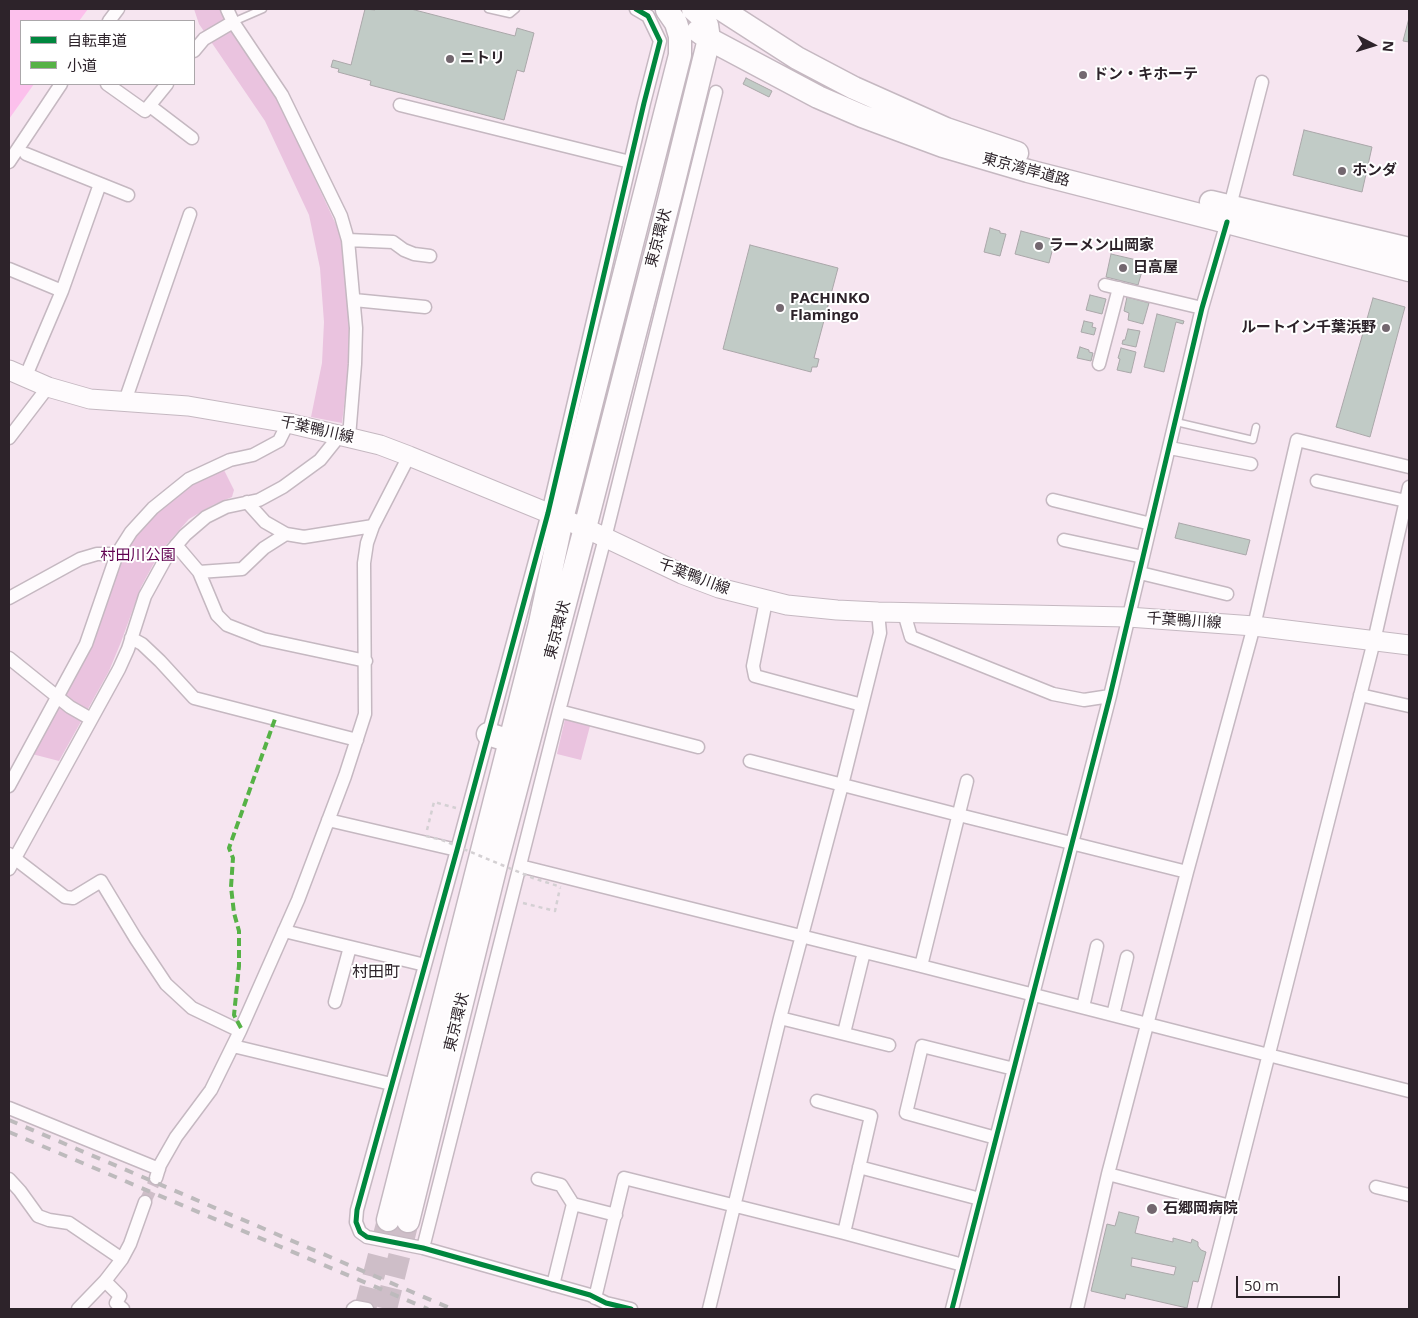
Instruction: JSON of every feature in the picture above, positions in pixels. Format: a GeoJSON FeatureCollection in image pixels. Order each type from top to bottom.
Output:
{"type":"FeatureCollection","features":[{"type":"Feature","properties":{"kind":"highway"},"geometry":{"type":"LineString","coordinates":[[693,9],[701,16],[706,34],[720,23],[739,22]]}},
{"type":"Feature","properties":{"kind":"highway","name":"東京湾岸道路"},"geometry":{"type":"LineString","coordinates":[[721,9],[797,58],[854,88],[946,129],[1017,153],[1228,214],[1409,270]]}},
{"type":"Feature","properties":{"kind":"highway","name":"東京湾岸道路"},"geometry":{"type":"LineString","coordinates":[[666,10],[818,97],[862,116],[943,146],[1028,171],[1228,214],[1409,249]]}},
{"type":"Feature","properties":{"kind":"highway","name":"東京環状"},"geometry":{"type":"LineString","coordinates":[[666,10],[676,23],[680,36],[680,55],[639,221],[555,516],[540,623],[510,741],[398,1221],[497,861],[585,528],[670,197],[706,34]]}},
{"type":"Feature","properties":{"kind":"highway","name":"東京環状"},"geometry":{"type":"LineString","coordinates":[[639,221],[667,151],[693,48],[697,38],[706,34]]}},
{"type":"Feature","properties":{"kind":"highway"},"geometry":{"type":"LineString","coordinates":[[488,734],[510,741]]}},
{"type":"Feature","properties":{"kind":"main road","name":"千葉鴨川線"},"geometry":{"type":"LineString","coordinates":[[17,374],[48,387],[90,399],[188,406],[288,423],[345,436],[409,456],[585,528],[682,574],[719,588],[766,601],[837,610],[878,612],[1128,617],[1254,626],[1409,645]]}},
{"type":"Feature","properties":{"kind":"street"},"geometry":{"type":"LineString","coordinates":[[110,20],[118,9]]}},
{"type":"Feature","properties":{"kind":"street"},"geometry":{"type":"LineString","coordinates":[[227,9],[233,22],[282,95],[340,216],[348,240],[354,300],[355,364],[345,436],[320,460],[282,487],[259,500],[226,507],[206,517],[185,535],[166,556],[145,596],[132,638],[119,669],[11,860],[65,897],[73,898],[101,881],[166,984],[192,1008],[240,1031]]}},
{"type":"Feature","properties":{"kind":"street"},"geometry":{"type":"LineString","coordinates":[[631,1309],[422,1248],[367,1237],[360,1232],[356,1222],[357,1210],[391,1084],[488,734],[555,516],[559,470],[660,41],[648,16],[636,9]]}},
{"type":"Feature","properties":{"kind":"street"},"geometry":{"type":"LineString","coordinates":[[195,50],[204,38],[233,22]]}},
{"type":"Feature","properties":{"kind":"street"},"geometry":{"type":"LineString","coordinates":[[952,1309],[1110,696],[1202,308],[1262,82]]}},
{"type":"Feature","properties":{"kind":"street"},"geometry":{"type":"LineString","coordinates":[[9,162],[60,85]]}},
{"type":"Feature","properties":{"kind":"street"},"geometry":{"type":"LineString","coordinates":[[108,85],[145,111],[166,85]]}},
{"type":"Feature","properties":{"kind":"street"},"geometry":{"type":"LineString","coordinates":[[422,1248],[618,487],[716,92]]}},
{"type":"Feature","properties":{"kind":"street"},"geometry":{"type":"LineString","coordinates":[[400,105],[630,162]]}},
{"type":"Feature","properties":{"kind":"street"},"geometry":{"type":"LineString","coordinates":[[150,106],[192,138]]}},
{"type":"Feature","properties":{"kind":"street"},"geometry":{"type":"LineString","coordinates":[[26,154],[128,195]]}},
{"type":"Feature","properties":{"kind":"street"},"geometry":{"type":"LineString","coordinates":[[17,374],[62,291],[100,184]]}},
{"type":"Feature","properties":{"kind":"street"},"geometry":{"type":"LineString","coordinates":[[125,401],[190,214]]}},
{"type":"Feature","properties":{"kind":"street"},"geometry":{"type":"LineString","coordinates":[[348,240],[393,242],[414,254],[430,256]]}},
{"type":"Feature","properties":{"kind":"street"},"geometry":{"type":"LineString","coordinates":[[9,269],[62,291]]}},
{"type":"Feature","properties":{"kind":"street"},"geometry":{"type":"LineString","coordinates":[[1105,285],[1202,308]]}},
{"type":"Feature","properties":{"kind":"street"},"geometry":{"type":"LineString","coordinates":[[1099,364],[1119,288]]}},
{"type":"Feature","properties":{"kind":"street"},"geometry":{"type":"LineString","coordinates":[[354,300],[425,307]]}},
{"type":"Feature","properties":{"kind":"street"},"geometry":{"type":"LineString","coordinates":[[9,438],[48,387]]}},
{"type":"Feature","properties":{"kind":"street"},"geometry":{"type":"LineString","coordinates":[[9,786],[86,644],[117,554],[132,532],[153,508],[189,479],[230,460],[253,455],[279,441],[288,423]]}},
{"type":"Feature","properties":{"kind":"street"},"geometry":{"type":"LineString","coordinates":[[1077,1309],[1108,1174],[1254,626],[1297,440],[1409,467]]}},
{"type":"Feature","properties":{"kind":"street"},"geometry":{"type":"LineString","coordinates":[[1170,448],[1251,464]]}},
{"type":"Feature","properties":{"kind":"street"},"geometry":{"type":"LineString","coordinates":[[9,1108],[157,1174],[176,1137],[211,1090],[240,1031],[298,900],[357,740],[365,714],[364,563],[367,543],[373,526],[409,456]]}},
{"type":"Feature","properties":{"kind":"street"},"geometry":{"type":"LineString","coordinates":[[1317,481],[1406,502]]}},
{"type":"Feature","properties":{"kind":"street"},"geometry":{"type":"LineString","coordinates":[[1204,1309],[1374,641],[1409,487]]}},
{"type":"Feature","properties":{"kind":"street"},"geometry":{"type":"LineString","coordinates":[[1053,500],[1152,524]]}},
{"type":"Feature","properties":{"kind":"street"},"geometry":{"type":"LineString","coordinates":[[247,502],[265,522],[286,534],[304,537],[373,526]]}},
{"type":"Feature","properties":{"kind":"street"},"geometry":{"type":"LineString","coordinates":[[199,572],[242,569],[264,548],[286,534]]}},
{"type":"Feature","properties":{"kind":"street"},"geometry":{"type":"LineString","coordinates":[[1064,540],[1143,557]]}},
{"type":"Feature","properties":{"kind":"street"},"geometry":{"type":"LineString","coordinates":[[176,545],[199,572],[217,615],[227,625],[263,639],[366,661]]}},
{"type":"Feature","properties":{"kind":"street"},"geometry":{"type":"LineString","coordinates":[[9,598],[80,559],[97,554],[117,554]]}},
{"type":"Feature","properties":{"kind":"street"},"geometry":{"type":"LineString","coordinates":[[1140,573],[1227,594]]}},
{"type":"Feature","properties":{"kind":"street"},"geometry":{"type":"LineString","coordinates":[[766,601],[753,666],[755,676],[862,705]]}},
{"type":"Feature","properties":{"kind":"street"},"geometry":{"type":"LineString","coordinates":[[709,1309],[780,1018],[880,634],[878,612]]}},
{"type":"Feature","properties":{"kind":"street"},"geometry":{"type":"LineString","coordinates":[[904,613],[911,637],[1053,694],[1084,700],[1110,696]]}},
{"type":"Feature","properties":{"kind":"street"},"geometry":{"type":"LineString","coordinates":[[132,638],[160,660],[194,698],[357,740]]}},
{"type":"Feature","properties":{"kind":"street"},"geometry":{"type":"LineString","coordinates":[[9,658],[70,707],[91,719]]}},
{"type":"Feature","properties":{"kind":"street"},"geometry":{"type":"LineString","coordinates":[[1360,695],[1409,706]]}},
{"type":"Feature","properties":{"kind":"street"},"geometry":{"type":"LineString","coordinates":[[559,711],[698,747]]}},
{"type":"Feature","properties":{"kind":"street"},"geometry":{"type":"LineString","coordinates":[[750,761],[959,816],[1072,842],[1187,872]]}},
{"type":"Feature","properties":{"kind":"street"},"geometry":{"type":"LineString","coordinates":[[921,966],[966,781]]}},
{"type":"Feature","properties":{"kind":"street"},"geometry":{"type":"LineString","coordinates":[[328,820],[457,850]]}},
{"type":"Feature","properties":{"kind":"street"},"geometry":{"type":"LineString","coordinates":[[520,866],[1032,994],[1409,1091]]}},
{"type":"Feature","properties":{"kind":"street"},"geometry":{"type":"LineString","coordinates":[[284,930],[425,965]]}},
{"type":"Feature","properties":{"kind":"street"},"geometry":{"type":"LineString","coordinates":[[1083,1007],[1097,946]]}},
{"type":"Feature","properties":{"kind":"street"},"geometry":{"type":"LineString","coordinates":[[335,1002],[350,947]]}},
{"type":"Feature","properties":{"kind":"street"},"geometry":{"type":"LineString","coordinates":[[844,1033],[864,952]]}},
{"type":"Feature","properties":{"kind":"street"},"geometry":{"type":"LineString","coordinates":[[1113,1015],[1127,957]]}},
{"type":"Feature","properties":{"kind":"street"},"geometry":{"type":"LineString","coordinates":[[780,1018],[889,1045]]}},
{"type":"Feature","properties":{"kind":"street"},"geometry":{"type":"LineString","coordinates":[[233,1046],[391,1084]]}},
{"type":"Feature","properties":{"kind":"street"},"geometry":{"type":"LineString","coordinates":[[996,1138],[906,1113],[922,1046],[1014,1069]]}},
{"type":"Feature","properties":{"kind":"street"},"geometry":{"type":"LineString","coordinates":[[816,1101],[871,1116],[844,1233]]}},
{"type":"Feature","properties":{"kind":"street"},"geometry":{"type":"LineString","coordinates":[[859,1168],[980,1199]]}},
{"type":"Feature","properties":{"kind":"street"},"geometry":{"type":"LineString","coordinates":[[1108,1174],[1230,1206]]}},
{"type":"Feature","properties":{"kind":"street"},"geometry":{"type":"LineString","coordinates":[[538,1178],[561,1185],[573,1204],[616,1215]]}},
{"type":"Feature","properties":{"kind":"street"},"geometry":{"type":"LineString","coordinates":[[595,1298],[624,1178],[963,1265]]}},
{"type":"Feature","properties":{"kind":"street"},"geometry":{"type":"LineString","coordinates":[[9,1179],[38,1216],[68,1223],[122,1259]]}},
{"type":"Feature","properties":{"kind":"street"},"geometry":{"type":"LineString","coordinates":[[1376,1187],[1409,1195]]}},
{"type":"Feature","properties":{"kind":"street"},"geometry":{"type":"LineString","coordinates":[[78,1309],[105,1281],[122,1259],[130,1244],[145,1202]]}},
{"type":"Feature","properties":{"kind":"street"},"geometry":{"type":"LineString","coordinates":[[553,1285],[573,1204]]}},
{"type":"Feature","properties":{"kind":"street"},"geometry":{"type":"LineString","coordinates":[[105,1281],[120,1296],[116,1303],[123,1309]]}},
{"type":"Feature","properties":{"kind":"street"},"geometry":{"type":"LineString","coordinates":[[353,1309],[356,1307],[367,1309]]}},
{"type":"Feature","properties":{"kind":"lane"},"geometry":{"type":"LineString","coordinates":[[233,22],[264,9]]}},
{"type":"Feature","properties":{"kind":"lane"},"geometry":{"type":"LineString","coordinates":[[488,9],[510,14],[516,9]]}},
{"type":"Feature","properties":{"kind":"lane"},"geometry":{"type":"LineString","coordinates":[[1176,422],[1252,440],[1256,427]]}},
{"type":"Feature","properties":{"kind":"path"},"geometry":{"type":"LineString","coordinates":[[456,808],[434,802],[426,836],[442,840],[533,878],[561,887],[555,911],[522,904],[524,896]]}},
{"type":"Feature","properties":{"kind":"green space"},"geometry":{"type":"Polygon","coordinates":[[[194,9],[220,9],[234,36],[280,104],[339,231],[346,257],[350,304],[350,355],[342,423],[311,417],[322,363],[324,322],[320,268],[309,215],[265,121],[199,24],[194,9]]]}},
{"type":"Feature","properties":{"kind":"green space","name":"村田川公園"},"geometry":{"type":"Polygon","coordinates":[[[223,468],[234,490],[232,497],[213,505],[189,519],[160,552],[141,587],[109,671],[59,761],[32,754],[99,626],[105,595],[122,550],[148,518],[186,485],[223,468]]]}},
{"type":"Feature","properties":{"kind":"green space"},"geometry":{"type":"Polygon","coordinates":[[[565,719],[590,726],[581,760],[557,754],[565,719]]]}},
{"type":"Feature","properties":{"kind":"shaded area"},"geometry":{"type":"Polygon","coordinates":[[[9,9],[88,9],[80,20],[20,20],[20,85],[33,85],[9,119],[9,9]]]}},
{"type":"Feature","properties":{"kind":"building"},"geometry":{"type":"Polygon","coordinates":[[[365,9],[411,9],[515,36],[517,28],[534,33],[524,72],[517,70],[504,120],[370,85],[371,81],[338,72],[339,69],[331,67],[333,60],[351,65],[365,9]]]}},
{"type":"Feature","properties":{"kind":"building"},"geometry":{"type":"Polygon","coordinates":[[[1409,18],[1409,42],[1403,41],[1409,18]]]}},
{"type":"Feature","properties":{"kind":"building"},"geometry":{"type":"Polygon","coordinates":[[[746,78],[772,91],[769,97],[743,84],[746,78]]]}},
{"type":"Feature","properties":{"kind":"building"},"geometry":{"type":"Polygon","coordinates":[[[1304,130],[1372,147],[1362,192],[1293,175],[1304,130]]]}},
{"type":"Feature","properties":{"kind":"building"},"geometry":{"type":"Polygon","coordinates":[[[990,228],[1006,234],[1000,256],[984,252],[990,228]]]}},
{"type":"Feature","properties":{"kind":"building"},"geometry":{"type":"Polygon","coordinates":[[[1021,231],[1055,240],[1049,263],[1015,254],[1021,231]]]}},
{"type":"Feature","properties":{"kind":"building","name":"PACHINKO Flamingo"},"geometry":{"type":"Polygon","coordinates":[[[750,245],[838,268],[814,358],[819,359],[817,367],[812,367],[811,372],[723,349],[750,245]]]}},
{"type":"Feature","properties":{"kind":"building"},"geometry":{"type":"Polygon","coordinates":[[[1111,254],[1141,261],[1138,270],[1142,271],[1138,285],[1106,277],[1111,254]]]}},
{"type":"Feature","properties":{"kind":"building"},"geometry":{"type":"Polygon","coordinates":[[[1090,295],[1106,299],[1102,314],[1086,310],[1090,295]]]}},
{"type":"Feature","properties":{"kind":"building"},"geometry":{"type":"Polygon","coordinates":[[[1127,297],[1149,303],[1143,324],[1128,320],[1129,313],[1124,311],[1127,297]]]}},
{"type":"Feature","properties":{"kind":"building"},"geometry":{"type":"Polygon","coordinates":[[[1373,298],[1405,307],[1370,437],[1336,427],[1373,298]]]}},
{"type":"Feature","properties":{"kind":"building"},"geometry":{"type":"Polygon","coordinates":[[[1157,314],[1184,321],[1183,324],[1176,322],[1164,372],[1144,367],[1157,314]]]}},
{"type":"Feature","properties":{"kind":"building"},"geometry":{"type":"Polygon","coordinates":[[[1084,321],[1093,323],[1092,327],[1096,328],[1094,335],[1081,332],[1084,321]]]}},
{"type":"Feature","properties":{"kind":"building"},"geometry":{"type":"Polygon","coordinates":[[[1128,329],[1140,331],[1136,347],[1122,344],[1128,329]]]}},
{"type":"Feature","properties":{"kind":"building"},"geometry":{"type":"Polygon","coordinates":[[[1080,347],[1093,353],[1091,361],[1077,358],[1080,347]]]}},
{"type":"Feature","properties":{"kind":"building"},"geometry":{"type":"Polygon","coordinates":[[[1121,348],[1136,352],[1131,373],[1117,370],[1121,348]]]}},
{"type":"Feature","properties":{"kind":"building"},"geometry":{"type":"Polygon","coordinates":[[[1179,523],[1250,540],[1246,555],[1175,538],[1179,523]]]}},
{"type":"Feature","properties":{"kind":"building"},"geometry":{"type":"Polygon","coordinates":[[[1119,1212],[1139,1217],[1135,1233],[1173,1242],[1173,1238],[1191,1243],[1192,1239],[1198,1242],[1201,1250],[1206,1252],[1198,1282],[1193,1281],[1187,1308],[1126,1294],[1125,1299],[1091,1291],[1107,1224],[1115,1226],[1119,1212]],[[1132,1258],[1131,1266],[1174,1275],[1176,1267],[1132,1258]]]}},
{"type":"Feature","properties":{"kind":"tunnel"},"geometry":{"type":"LineString","coordinates":[[145,1202],[156,1178]]}},
{"type":"Feature","properties":{"kind":"tunnel"},"geometry":{"type":"LineString","coordinates":[[365,1309],[388,1220]]}},
{"type":"Feature","properties":{"kind":"tunnel"},"geometry":{"type":"LineString","coordinates":[[386,1309],[408,1221]]}},
{"type":"Feature","properties":{"kind":"railway"},"geometry":{"type":"LineString","coordinates":[[9,1120],[452,1309]]}},
{"type":"Feature","properties":{"kind":"railway"},"geometry":{"type":"LineString","coordinates":[[9,1132],[428,1309]]}},
{"type":"Feature","properties":{"kind":"marked path"},"geometry":{"type":"LineString","coordinates":[[241,1028],[234,1015],[239,966],[239,931],[234,913],[231,887],[233,858],[229,848],[275,719]]}},
{"type":"Feature","properties":{"kind":"cycle path"},"geometry":{"type":"LineString","coordinates":[[631,1309],[606,1303],[590,1295],[423,1248],[367,1237],[360,1232],[356,1222],[357,1210],[548,513],[660,41],[648,16],[636,9]]}},
{"type":"Feature","properties":{"kind":"cycle path"},"geometry":{"type":"LineString","coordinates":[[952,1309],[1110,696],[1202,308],[1227,222]]}},
{"type":"Feature","properties":{"kind":"place","name":"ニトリ"},"geometry":{"type":"Point","coordinates":[450,59]}},
{"type":"Feature","properties":{"kind":"place","name":"ドン・キホーテ"},"geometry":{"type":"Point","coordinates":[1083,75]}},
{"type":"Feature","properties":{"kind":"place","name":"ホンダ"},"geometry":{"type":"Point","coordinates":[1342,171]}},
{"type":"Feature","properties":{"kind":"place","name":"ラーメン山岡家"},"geometry":{"type":"Point","coordinates":[1039,246]}},
{"type":"Feature","properties":{"kind":"place","name":"日高屋"},"geometry":{"type":"Point","coordinates":[1123,268]}},
{"type":"Feature","properties":{"kind":"place","name":"PACHINKO Flamingo"},"geometry":{"type":"Point","coordinates":[780,308]}},
{"type":"Feature","properties":{"kind":"place","name":"ルートイン千葉浜野"},"geometry":{"type":"Point","coordinates":[1386,328]}},
{"type":"Feature","properties":{"kind":"place","name":"石郷岡病院"},"geometry":{"type":"Point","coordinates":[1152,1209]}},
{"type":"Feature","properties":{"kind":"district","name":"村田町"},"geometry":{"type":"Point","coordinates":[376,972]}}]}
